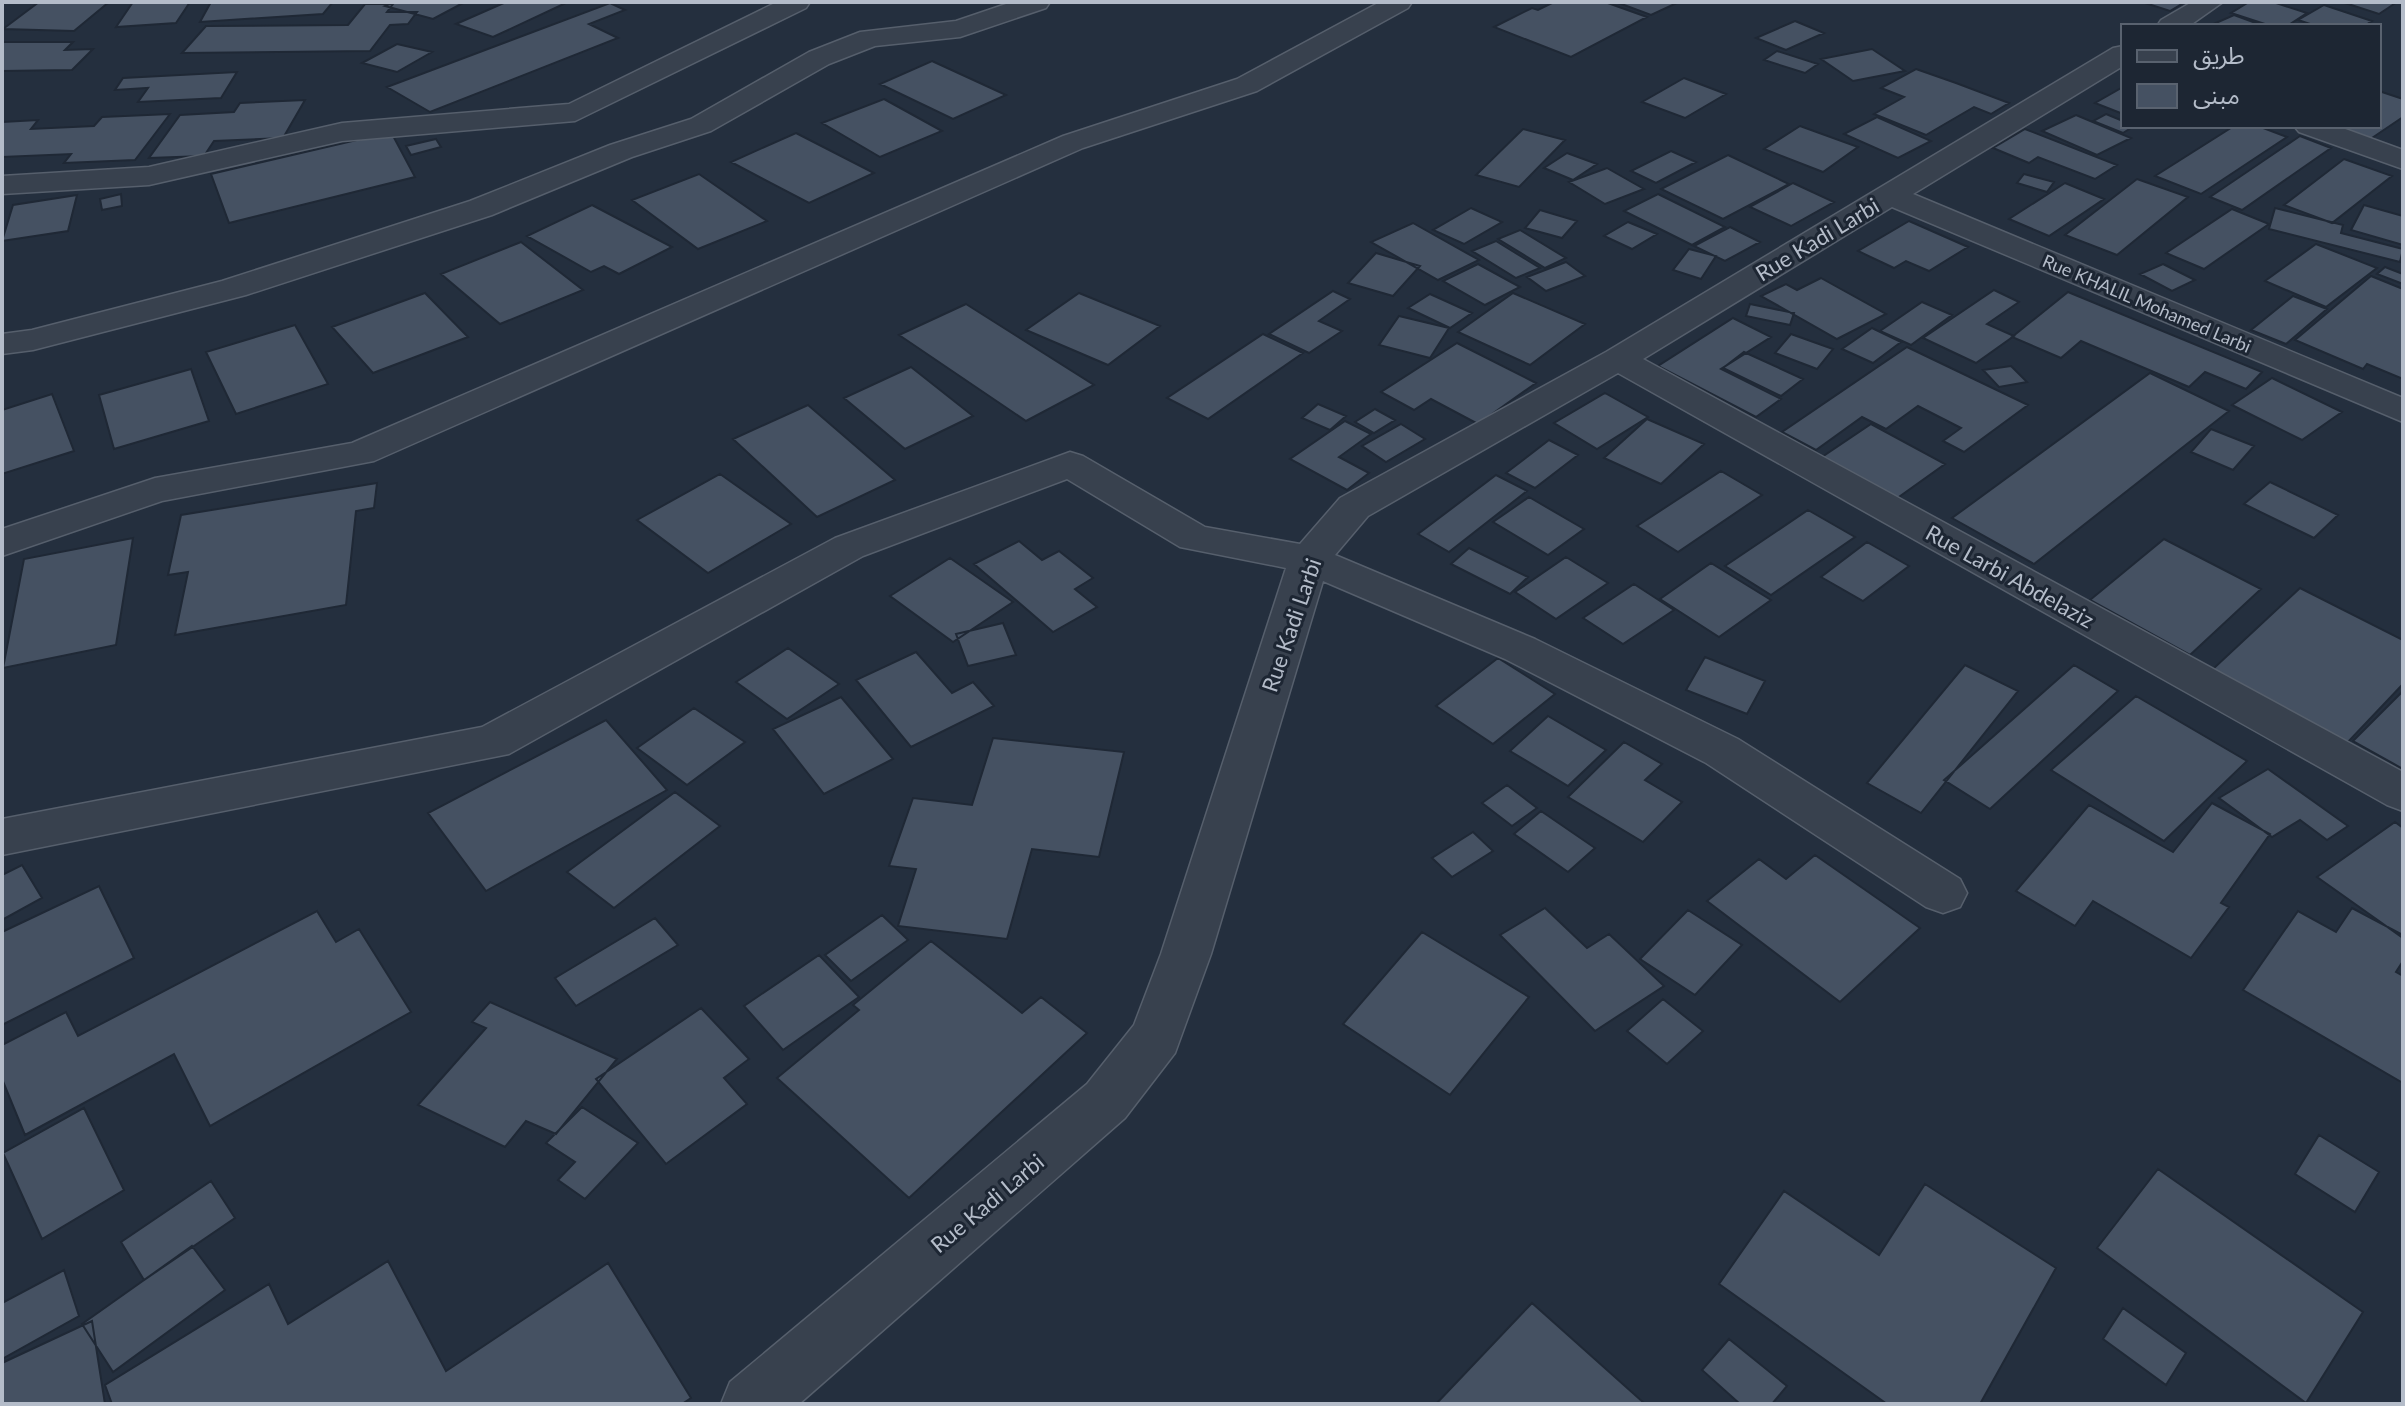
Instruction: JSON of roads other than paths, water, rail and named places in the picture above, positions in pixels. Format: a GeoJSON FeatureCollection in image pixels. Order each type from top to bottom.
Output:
{"type":"FeatureCollection","features":[{"type":"Feature","properties":{"kind":"street"},"geometry":{"type":"LineString","coordinates":[[2,185],[149,176],[342,132],[575,112],[797,2]]}},
{"type":"Feature","properties":{"kind":"street"},"geometry":{"type":"LineString","coordinates":[[2,344],[33,340],[234,288],[481,208],[621,151],[701,125],[819,58],[870,38],[960,29],[1037,2]]}},
{"type":"Feature","properties":{"kind":"street"},"geometry":{"type":"LineString","coordinates":[[2,543],[155,490],[361,453],[1073,142],[1247,85],[1399,2]]}},
{"type":"Feature","properties":{"kind":"street"},"geometry":{"type":"LineString","coordinates":[[2173,24],[2210,2]]}},
{"type":"Feature","properties":{"kind":"street","name":"Rue Kadi Larbi"},"geometry":{"type":"LineString","coordinates":[[752,1404],[1106,1101],[1156,1037],[1186,954],[1309,559],[1354,507],[1618,359],[2121,57]]}},
{"type":"Feature","properties":{"kind":"street"},"geometry":{"type":"LineString","coordinates":[[2315,128],[2403,160]]}},
{"type":"Feature","properties":{"kind":"street","name":"Rue KHALIL Mohamed Larbi"},"geometry":{"type":"LineString","coordinates":[[1890,195],[2403,411]]}},
{"type":"Feature","properties":{"kind":"street","name":"Rue Larbi Abdelaziz"},"geometry":{"type":"LineString","coordinates":[[1618,359],[2403,793]]}},
{"type":"Feature","properties":{"kind":"street"},"geometry":{"type":"LineString","coordinates":[[2,837],[493,742],[849,547],[1070,464],[1194,538],[1309,559],[1520,649],[1722,751],[1943,893]]}}]}
